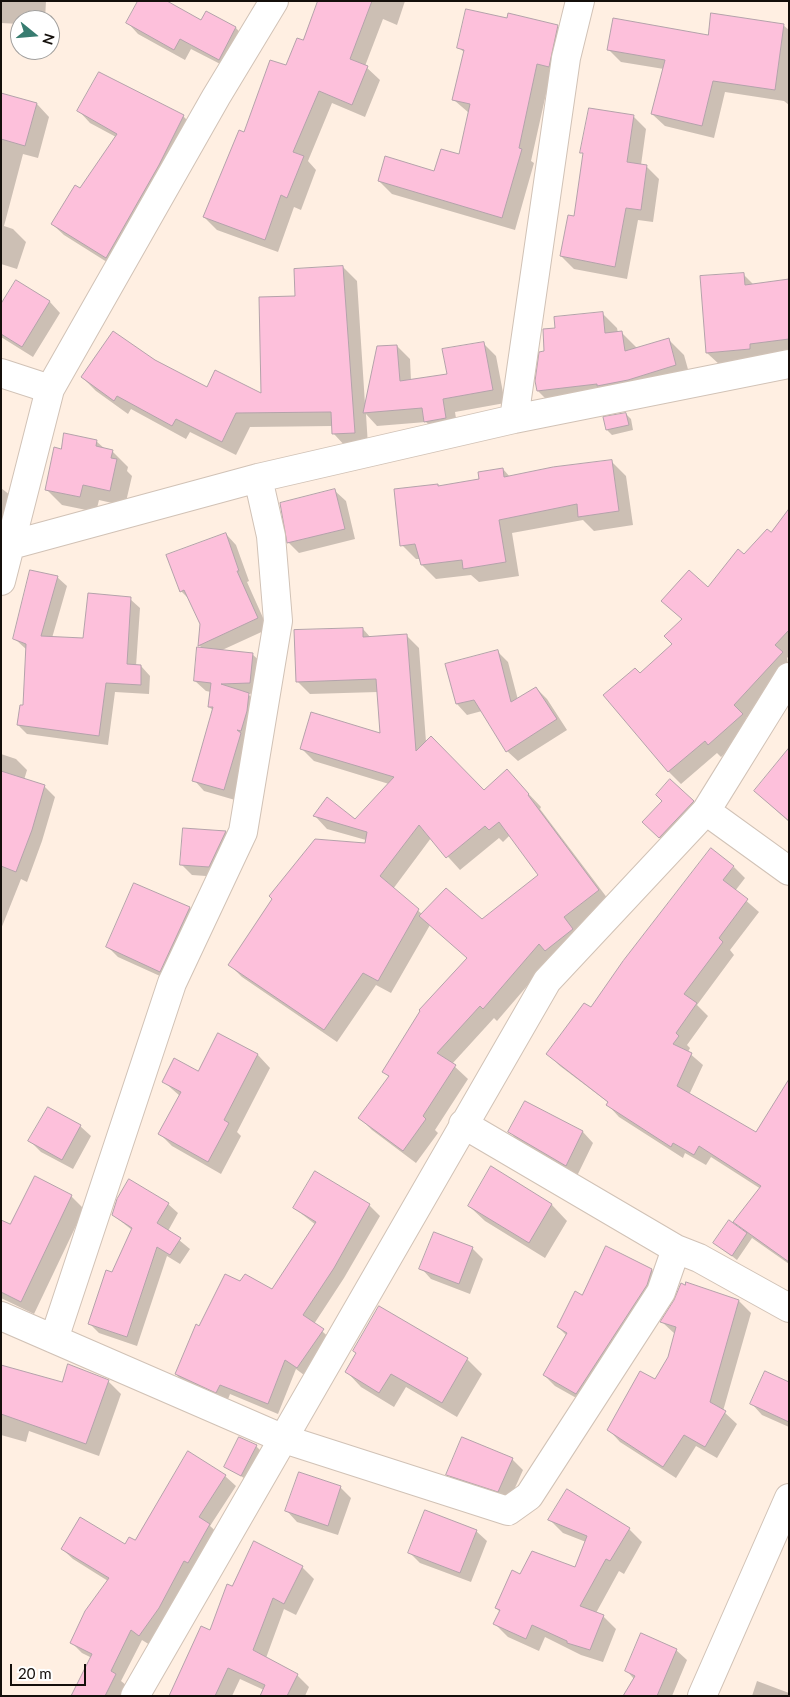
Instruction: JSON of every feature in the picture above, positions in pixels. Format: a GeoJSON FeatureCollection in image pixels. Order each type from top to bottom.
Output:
{"type":"FeatureCollection","features":[{"type":"Feature","properties":{"kind":"street"},"geometry":{"type":"LineString","coordinates":[[1,581],[6,545],[50,388],[216,97],[274,1]]}},
{"type":"Feature","properties":{"kind":"street"},"geometry":{"type":"LineString","coordinates":[[514,419],[566,58],[580,1]]}},
{"type":"Feature","properties":{"kind":"street"},"geometry":{"type":"LineString","coordinates":[[6,545],[258,478],[514,419],[789,364]]}},
{"type":"Feature","properties":{"kind":"street"},"geometry":{"type":"LineString","coordinates":[[1,373],[50,388]]}},
{"type":"Feature","properties":{"kind":"street"},"geometry":{"type":"LineString","coordinates":[[54,1339],[172,983],[243,832],[278,621],[271,536],[258,478]]}},
{"type":"Feature","properties":{"kind":"street"},"geometry":{"type":"LineString","coordinates":[[135,1696],[547,981],[706,811],[789,677]]}},
{"type":"Feature","properties":{"kind":"street"},"geometry":{"type":"LineString","coordinates":[[706,811],[789,871]]}},
{"type":"Feature","properties":{"kind":"street"},"geometry":{"type":"LineString","coordinates":[[464,1124],[676,1249],[699,1258],[789,1308]]}},
{"type":"Feature","properties":{"kind":"street"},"geometry":{"type":"LineString","coordinates":[[1,1316],[284,1439],[508,1511],[529,1496],[651,1308],[661,1292],[676,1249]]}},
{"type":"Feature","properties":{"kind":"street"},"geometry":{"type":"LineString","coordinates":[[702,1696],[789,1498]]}},
{"type":"Feature","properties":{"kind":"building"},"geometry":{"type":"Polygon","coordinates":[[[138,1],[167,1],[201,20],[206,11],[236,27],[219,60],[180,39],[174,50],[126,23],[138,1]]]}},
{"type":"Feature","properties":{"kind":"building"},"geometry":{"type":"Polygon","coordinates":[[[318,1],[372,1],[350,59],[368,66],[352,105],[319,91],[293,152],[304,156],[287,198],[281,195],[265,240],[203,217],[239,130],[244,132],[270,60],[286,65],[297,38],[303,40],[318,1]]]}},
{"type":"Feature","properties":{"kind":"building"},"geometry":{"type":"Polygon","coordinates":[[[466,9],[507,18],[508,13],[558,25],[549,67],[537,64],[519,148],[522,149],[502,218],[378,181],[385,156],[434,171],[441,149],[459,154],[470,104],[452,100],[464,50],[457,48],[466,9]]]}},
{"type":"Feature","properties":{"kind":"building"},"geometry":{"type":"Polygon","coordinates":[[[711,13],[784,24],[775,90],[713,81],[702,126],[651,114],[665,60],[607,50],[613,18],[708,35],[711,13]]]}},
{"type":"Feature","properties":{"kind":"building"},"geometry":{"type":"Polygon","coordinates":[[[99,72],[184,115],[159,165],[106,258],[51,224],[75,185],[80,188],[117,134],[77,111],[99,72]]]}},
{"type":"Feature","properties":{"kind":"building"},"geometry":{"type":"Polygon","coordinates":[[[1,93],[37,103],[25,146],[1,139],[1,93]]]}},
{"type":"Feature","properties":{"kind":"building"},"geometry":{"type":"Polygon","coordinates":[[[589,108],[634,115],[627,162],[647,165],[641,210],[626,208],[615,267],[560,256],[568,215],[574,216],[583,153],[580,153],[589,108]]]}},
{"type":"Feature","properties":{"kind":"building"},"geometry":{"type":"Polygon","coordinates":[[[343,266],[355,433],[332,434],[331,412],[236,413],[222,442],[176,419],[172,426],[117,396],[114,401],[81,377],[113,331],[155,360],[207,387],[215,370],[261,393],[259,297],[295,296],[294,269],[343,266]]]}},
{"type":"Feature","properties":{"kind":"building"},"geometry":{"type":"Polygon","coordinates":[[[744,273],[745,285],[789,279],[789,339],[750,344],[750,349],[706,353],[700,276],[744,273]]]}},
{"type":"Feature","properties":{"kind":"building"},"geometry":{"type":"Polygon","coordinates":[[[16,280],[50,301],[22,347],[1,334],[1,304],[16,280]]]}},
{"type":"Feature","properties":{"kind":"building"},"geometry":{"type":"Polygon","coordinates":[[[603,312],[605,333],[622,331],[625,351],[669,338],[676,365],[628,380],[597,386],[597,384],[537,391],[535,381],[539,352],[544,351],[543,329],[555,328],[554,317],[603,312]]]}},
{"type":"Feature","properties":{"kind":"building"},"geometry":{"type":"Polygon","coordinates":[[[484,342],[493,390],[443,399],[446,418],[424,422],[422,408],[363,413],[377,346],[397,345],[400,381],[447,374],[442,349],[484,342]]]}},
{"type":"Feature","properties":{"kind":"building"},"geometry":{"type":"Polygon","coordinates":[[[626,413],[629,425],[606,430],[603,417],[626,413]]]}},
{"type":"Feature","properties":{"kind":"building"},"geometry":{"type":"Polygon","coordinates":[[[64,433],[97,440],[96,446],[113,450],[111,458],[117,459],[110,491],[83,485],[80,497],[45,490],[54,447],[61,449],[64,433]]]}},
{"type":"Feature","properties":{"kind":"building"},"geometry":{"type":"Polygon","coordinates":[[[612,460],[619,511],[578,517],[577,504],[499,520],[506,562],[463,569],[462,560],[421,565],[415,544],[400,546],[394,489],[438,484],[438,486],[479,479],[478,472],[503,468],[504,477],[553,467],[612,460]]]}},
{"type":"Feature","properties":{"kind":"building"},"geometry":{"type":"Polygon","coordinates":[[[335,489],[345,529],[287,543],[280,503],[335,489]]]}},
{"type":"Feature","properties":{"kind":"building"},"geometry":{"type":"Polygon","coordinates":[[[789,509],[789,630],[775,645],[783,652],[734,705],[743,714],[708,745],[705,741],[668,772],[603,695],[635,668],[640,673],[672,644],[664,636],[682,619],[661,601],[689,570],[708,587],[738,549],[744,554],[767,529],[771,532],[789,509]]]}},
{"type":"Feature","properties":{"kind":"building"},"geometry":{"type":"Polygon","coordinates":[[[226,533],[239,571],[237,571],[258,618],[198,646],[200,624],[184,590],[180,592],[166,555],[226,533]]]}},
{"type":"Feature","properties":{"kind":"building"},"geometry":{"type":"Polygon","coordinates":[[[30,570],[58,576],[41,636],[83,638],[88,593],[131,597],[127,664],[141,665],[141,685],[106,683],[99,736],[17,725],[20,705],[23,705],[26,644],[13,639],[30,570]]]}},
{"type":"Feature","properties":{"kind":"building"},"geometry":{"type":"Polygon","coordinates":[[[363,628],[363,637],[407,634],[416,751],[431,736],[484,790],[507,769],[529,794],[599,890],[564,917],[573,929],[545,951],[539,944],[483,1009],[480,1006],[437,1053],[456,1065],[423,1116],[426,1119],[403,1151],[358,1118],[389,1076],[382,1072],[419,1010],[467,958],[419,916],[446,888],[482,919],[538,875],[499,822],[489,830],[485,826],[446,858],[419,825],[380,876],[419,909],[378,981],[363,973],[324,1030],[228,965],[272,899],[269,896],[315,839],[365,843],[367,832],[313,816],[327,797],[355,819],[394,777],[300,749],[311,712],[380,733],[376,679],[296,682],[294,630],[363,628]]]}},
{"type":"Feature","properties":{"kind":"building"},"geometry":{"type":"Polygon","coordinates":[[[197,647],[253,653],[250,683],[221,684],[249,693],[247,711],[241,731],[237,730],[241,733],[224,790],[192,781],[213,707],[208,707],[211,683],[194,681],[197,647]]]}},
{"type":"Feature","properties":{"kind":"building"},"geometry":{"type":"Polygon","coordinates":[[[498,650],[511,702],[536,687],[557,719],[506,752],[474,700],[456,704],[445,664],[498,650]]]}},
{"type":"Feature","properties":{"kind":"building"},"geometry":{"type":"Polygon","coordinates":[[[789,748],[789,821],[754,791],[789,748]]]}},
{"type":"Feature","properties":{"kind":"building"},"geometry":{"type":"Polygon","coordinates":[[[1,771],[45,785],[32,830],[16,872],[1,866],[1,771]]]}},
{"type":"Feature","properties":{"kind":"building"},"geometry":{"type":"Polygon","coordinates":[[[670,779],[694,801],[659,838],[642,822],[662,801],[656,795],[670,779]]]}},
{"type":"Feature","properties":{"kind":"building"},"geometry":{"type":"Polygon","coordinates":[[[183,828],[226,831],[209,867],[180,865],[183,828]]]}},
{"type":"Feature","properties":{"kind":"building"},"geometry":{"type":"Polygon","coordinates":[[[711,848],[734,866],[723,880],[748,899],[719,938],[723,942],[684,994],[697,1003],[676,1033],[679,1036],[673,1044],[692,1053],[677,1086],[756,1132],[789,1079],[789,1262],[733,1222],[761,1186],[699,1146],[694,1155],[673,1143],[671,1147],[606,1105],[608,1102],[546,1054],[584,1003],[591,1007],[623,961],[711,848]]]}},
{"type":"Feature","properties":{"kind":"building"},"geometry":{"type":"Polygon","coordinates":[[[134,883],[190,907],[160,972],[106,947],[134,883]]]}},
{"type":"Feature","properties":{"kind":"building"},"geometry":{"type":"Polygon","coordinates":[[[218,1033],[258,1054],[224,1120],[229,1123],[208,1162],[158,1134],[181,1092],[162,1082],[174,1058],[198,1071],[218,1033]]]}},
{"type":"Feature","properties":{"kind":"building"},"geometry":{"type":"Polygon","coordinates":[[[525,1101],[583,1131],[566,1166],[508,1132],[525,1101]]]}},
{"type":"Feature","properties":{"kind":"building"},"geometry":{"type":"Polygon","coordinates":[[[48,1107],[81,1125],[62,1160],[28,1141],[48,1107]]]}},
{"type":"Feature","properties":{"kind":"building"},"geometry":{"type":"Polygon","coordinates":[[[491,1166],[552,1204],[529,1243],[468,1206],[491,1166]]]}},
{"type":"Feature","properties":{"kind":"building"},"geometry":{"type":"Polygon","coordinates":[[[315,1171],[370,1204],[334,1268],[303,1315],[324,1329],[297,1368],[285,1360],[268,1404],[220,1385],[216,1393],[175,1374],[196,1324],[199,1326],[225,1274],[240,1281],[245,1274],[272,1289],[316,1222],[293,1208],[315,1171]]]}},
{"type":"Feature","properties":{"kind":"building"},"geometry":{"type":"Polygon","coordinates":[[[35,1176],[72,1195],[21,1302],[1,1292],[1,1220],[10,1224],[35,1176]]]}},
{"type":"Feature","properties":{"kind":"building"},"geometry":{"type":"Polygon","coordinates":[[[129,1179],[169,1203],[157,1223],[181,1238],[170,1255],[157,1247],[127,1337],[88,1324],[106,1270],[112,1272],[132,1228],[112,1215],[117,1199],[129,1179]]]}},
{"type":"Feature","properties":{"kind":"building"},"geometry":{"type":"Polygon","coordinates":[[[729,1220],[747,1233],[732,1256],[713,1243],[729,1220]]]}},
{"type":"Feature","properties":{"kind":"building"},"geometry":{"type":"Polygon","coordinates":[[[434,1232],[473,1247],[459,1284],[419,1269],[434,1232]]]}},
{"type":"Feature","properties":{"kind":"building"},"geometry":{"type":"Polygon","coordinates":[[[606,1246],[652,1269],[647,1285],[576,1394],[543,1375],[567,1333],[557,1327],[575,1291],[582,1295],[606,1246]]]}},
{"type":"Feature","properties":{"kind":"building"},"geometry":{"type":"Polygon","coordinates":[[[686,1282],[739,1300],[710,1402],[726,1411],[705,1447],[684,1435],[663,1467],[607,1430],[640,1371],[655,1379],[668,1357],[676,1327],[660,1322],[674,1300],[681,1283],[685,1285],[686,1282]]]}},
{"type":"Feature","properties":{"kind":"building"},"geometry":{"type":"Polygon","coordinates":[[[379,1306],[468,1358],[442,1403],[391,1374],[379,1393],[345,1372],[356,1353],[353,1351],[379,1306]]]}},
{"type":"Feature","properties":{"kind":"building"},"geometry":{"type":"Polygon","coordinates":[[[68,1364],[109,1380],[86,1444],[1,1414],[1,1365],[62,1382],[68,1364]]]}},
{"type":"Feature","properties":{"kind":"building"},"geometry":{"type":"Polygon","coordinates":[[[765,1371],[789,1382],[789,1422],[750,1404],[765,1371]]]}},
{"type":"Feature","properties":{"kind":"building"},"geometry":{"type":"Polygon","coordinates":[[[239,1437],[257,1445],[241,1476],[224,1467],[239,1437]]]}},
{"type":"Feature","properties":{"kind":"building"},"geometry":{"type":"Polygon","coordinates":[[[462,1437],[513,1458],[498,1492],[446,1475],[462,1437]]]}},
{"type":"Feature","properties":{"kind":"building"},"geometry":{"type":"Polygon","coordinates":[[[188,1451],[226,1475],[199,1517],[210,1524],[188,1563],[184,1561],[159,1608],[139,1636],[131,1630],[111,1671],[116,1674],[105,1696],[71,1696],[92,1654],[70,1643],[85,1611],[109,1578],[61,1549],[80,1517],[125,1544],[129,1537],[135,1540],[188,1451]]]}},
{"type":"Feature","properties":{"kind":"building"},"geometry":{"type":"Polygon","coordinates":[[[299,1472],[341,1486],[328,1526],[285,1511],[299,1472]]]}},
{"type":"Feature","properties":{"kind":"building"},"geometry":{"type":"Polygon","coordinates":[[[567,1489],[630,1528],[610,1561],[606,1559],[580,1606],[604,1615],[590,1650],[567,1643],[567,1641],[532,1625],[526,1639],[493,1624],[500,1610],[495,1608],[512,1570],[520,1574],[532,1551],[575,1567],[587,1536],[548,1520],[567,1489]]]}},
{"type":"Feature","properties":{"kind":"building"},"geometry":{"type":"Polygon","coordinates":[[[425,1510],[477,1530],[460,1573],[408,1553],[425,1510]]]}},
{"type":"Feature","properties":{"kind":"building"},"geometry":{"type":"Polygon","coordinates":[[[254,1541],[303,1566],[284,1604],[273,1598],[253,1650],[298,1674],[287,1696],[260,1696],[265,1685],[228,1668],[215,1696],[169,1696],[201,1626],[210,1630],[227,1584],[232,1586],[254,1541]]]}},
{"type":"Feature","properties":{"kind":"building"},"geometry":{"type":"Polygon","coordinates":[[[641,1633],[677,1649],[657,1696],[623,1696],[635,1676],[625,1671],[641,1633]]]}}]}
